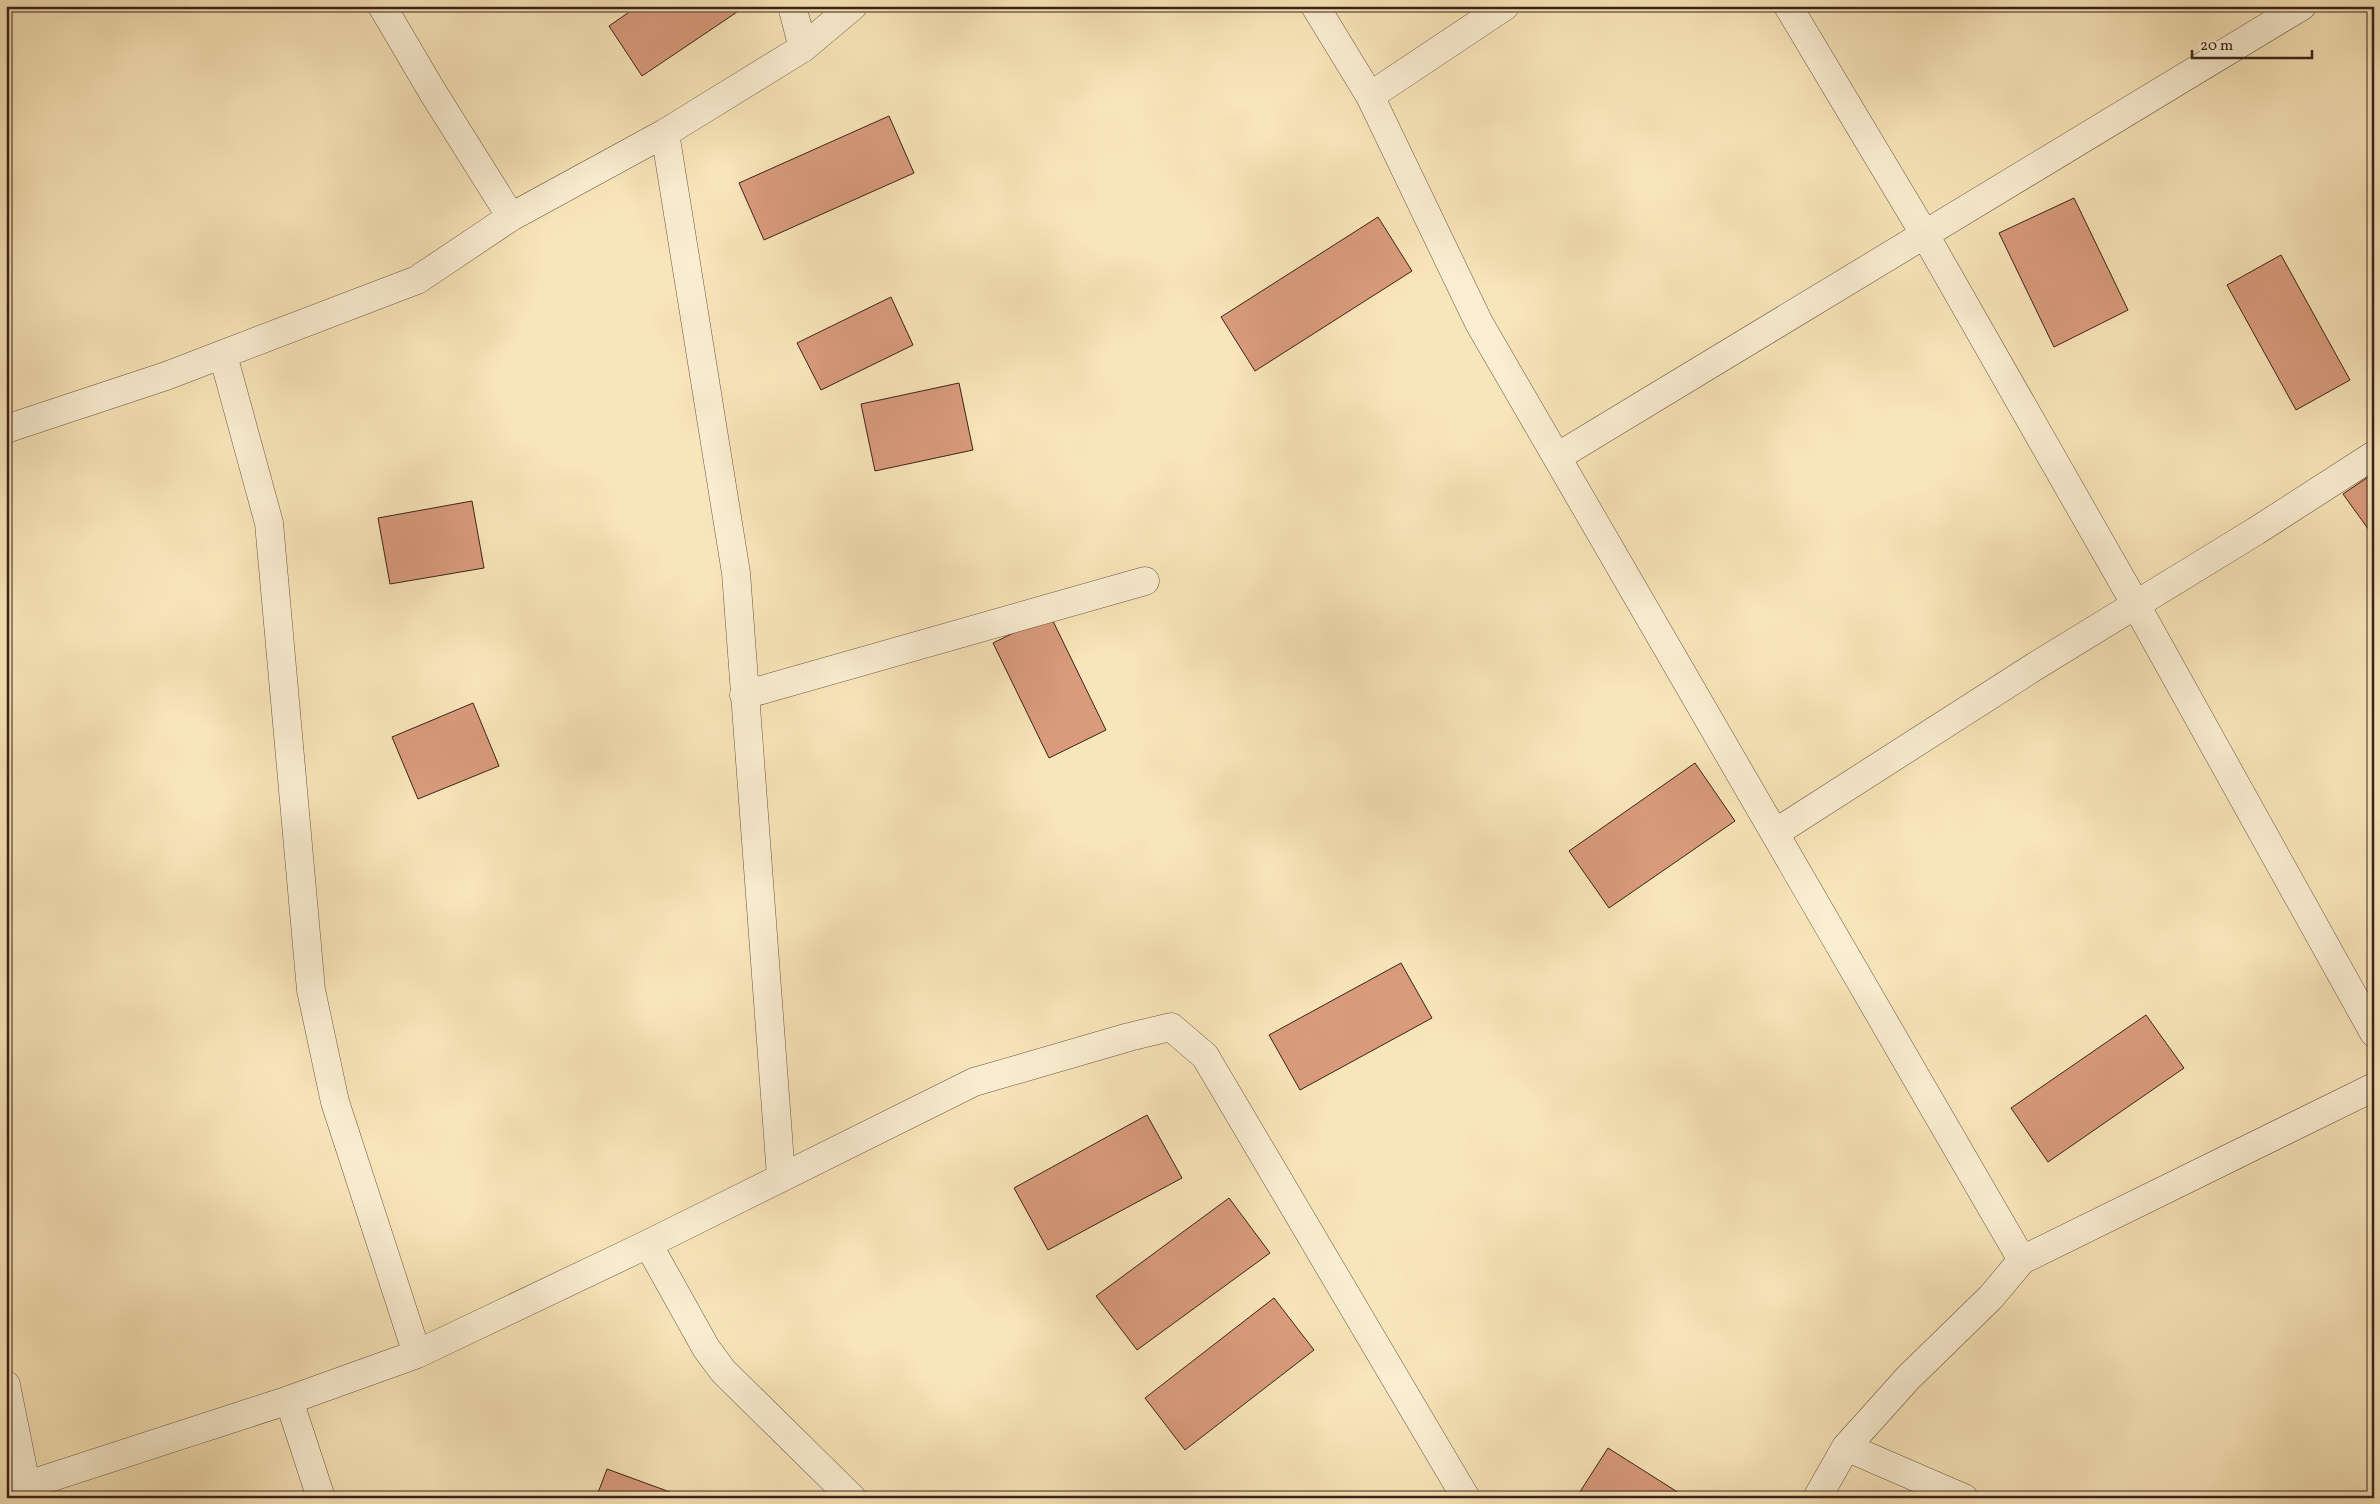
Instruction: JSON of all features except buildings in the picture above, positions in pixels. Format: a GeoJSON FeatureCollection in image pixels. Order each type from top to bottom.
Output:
{"type":"FeatureCollection","features":[{"type":"Feature","properties":{"kind":"street"},"geometry":{"type":"LineString","coordinates":[[382,6],[432,91],[511,217]]}},
{"type":"Feature","properties":{"kind":"street"},"geometry":{"type":"LineString","coordinates":[[792,6],[803,48]]}},
{"type":"Feature","properties":{"kind":"street"},"geometry":{"type":"LineString","coordinates":[[6,429],[223,355],[417,280],[511,217],[665,133],[803,48],[853,6]]}},
{"type":"Feature","properties":{"kind":"street"},"geometry":{"type":"LineString","coordinates":[[1315,6],[1370,96],[1479,323],[2022,1260]]}},
{"type":"Feature","properties":{"kind":"street"},"geometry":{"type":"LineString","coordinates":[[1370,96],[1504,6]]}},
{"type":"Feature","properties":{"kind":"street"},"geometry":{"type":"LineString","coordinates":[[1788,6],[1925,236],[2136,605],[2374,1032]]}},
{"type":"Feature","properties":{"kind":"street"},"geometry":{"type":"LineString","coordinates":[[1557,457],[1925,236],[2302,6]]}},
{"type":"Feature","properties":{"kind":"street"},"geometry":{"type":"LineString","coordinates":[[665,133],[736,573],[781,1176]]}},
{"type":"Feature","properties":{"kind":"street"},"geometry":{"type":"LineString","coordinates":[[223,355],[269,522],[311,990],[335,1102],[416,1354]]}},
{"type":"Feature","properties":{"kind":"street"},"geometry":{"type":"LineString","coordinates":[[1775,833],[2034,667],[2256,532],[2374,456]]}},
{"type":"Feature","properties":{"kind":"street"},"geometry":{"type":"LineString","coordinates":[[744,695],[1145,581]]}},
{"type":"Feature","properties":{"kind":"street"},"geometry":{"type":"LineString","coordinates":[[6,1384],[16,1488],[289,1400],[416,1354],[648,1244],[781,1176],[974,1082],[1129,1037],[1171,1027],[1204,1056],[1466,1498]]}},
{"type":"Feature","properties":{"kind":"street"},"geometry":{"type":"LineString","coordinates":[[1817,1498],[1846,1447],[1908,1378],[1991,1297],[2022,1260],[2374,1087]]}},
{"type":"Feature","properties":{"kind":"street"},"geometry":{"type":"LineString","coordinates":[[648,1244],[706,1348],[723,1371],[852,1498]]}},
{"type":"Feature","properties":{"kind":"street"},"geometry":{"type":"LineString","coordinates":[[289,1400],[321,1498]]}},
{"type":"Feature","properties":{"kind":"street"},"geometry":{"type":"LineString","coordinates":[[1846,1447],[1964,1498]]}}]}
